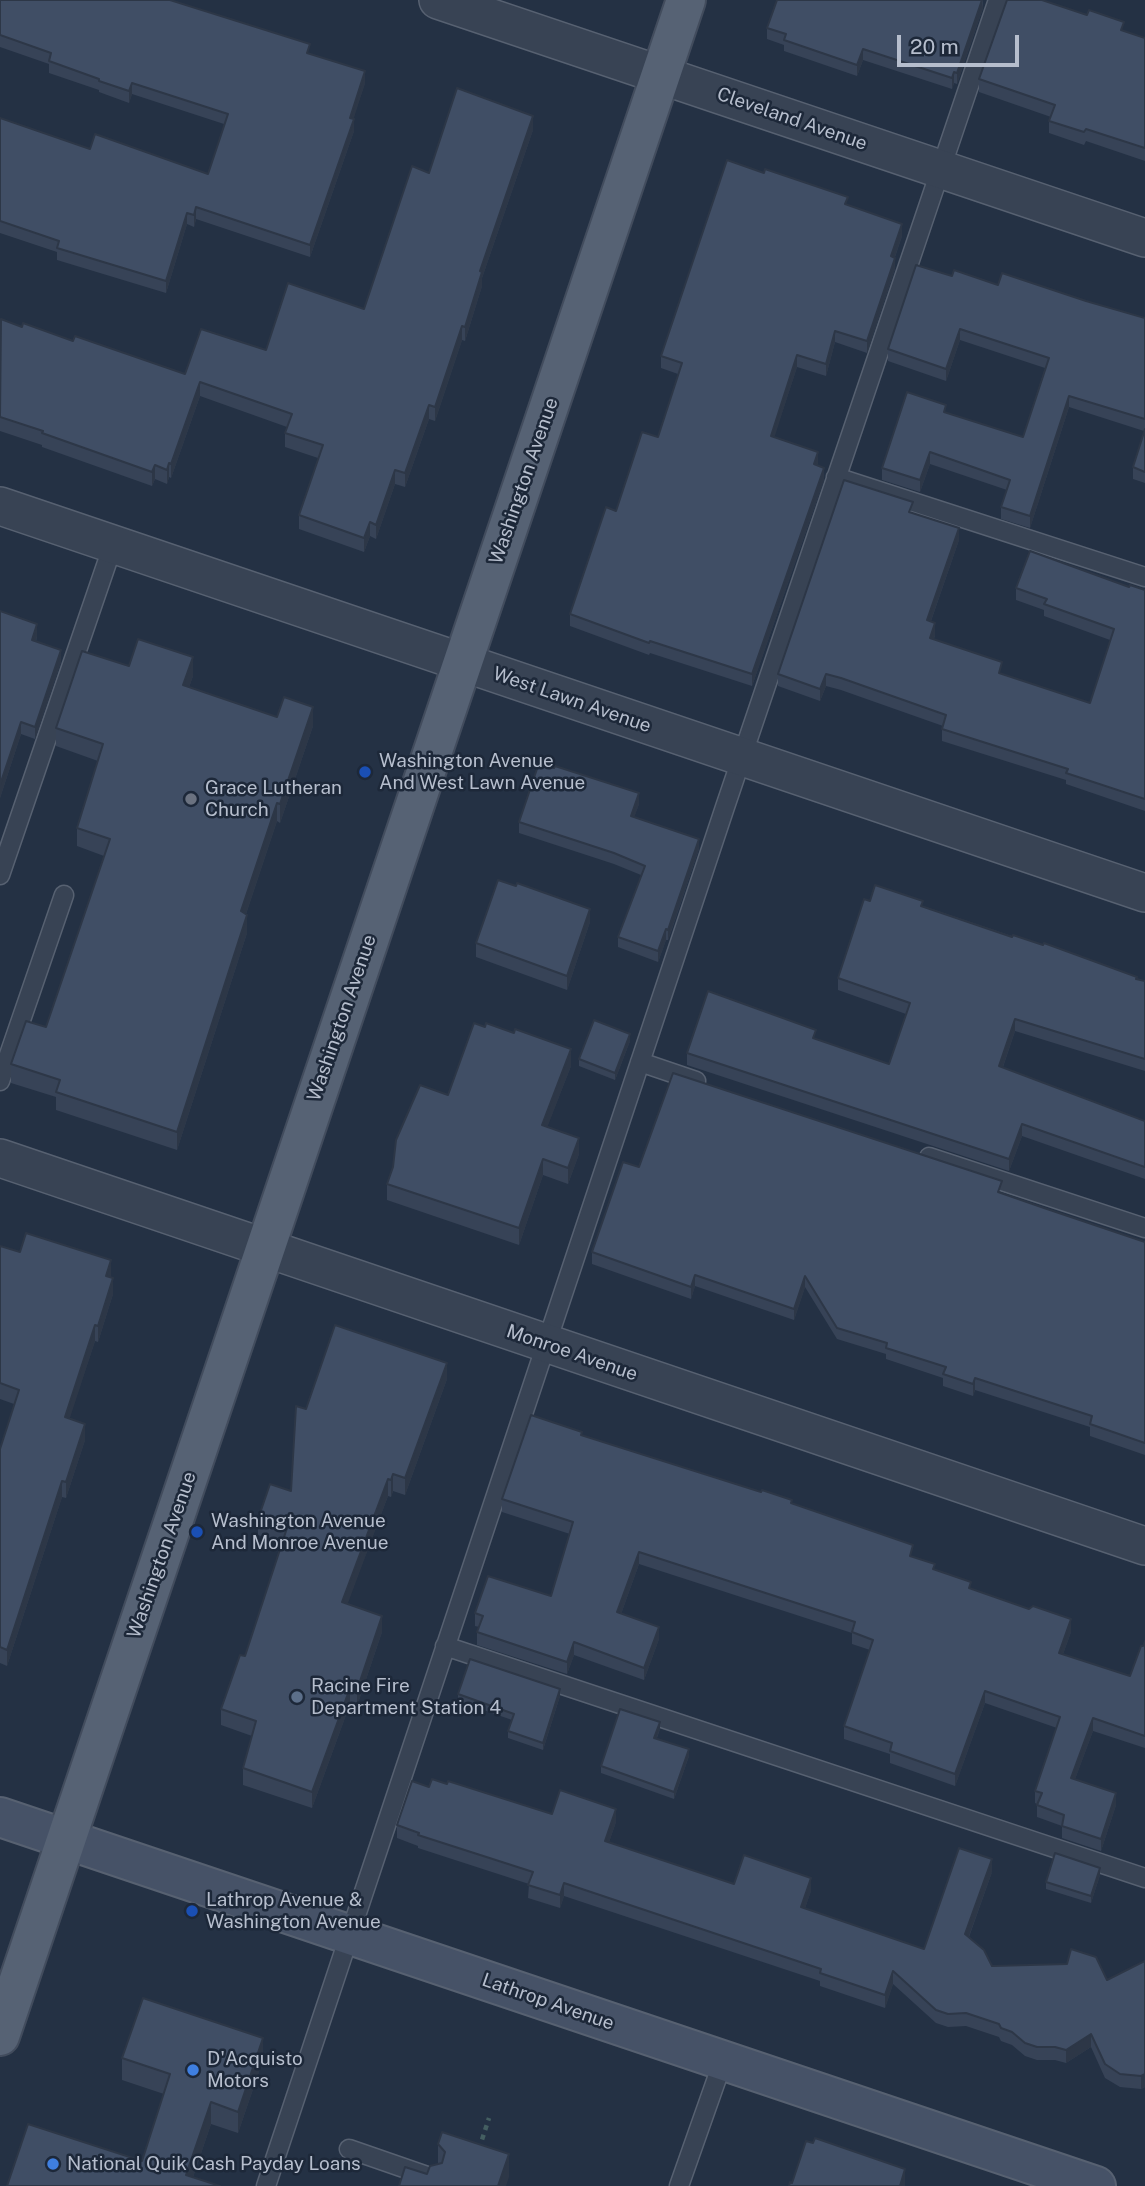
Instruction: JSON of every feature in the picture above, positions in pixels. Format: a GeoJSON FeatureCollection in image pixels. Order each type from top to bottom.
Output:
{"type":"FeatureCollection","features":[{"type":"Feature","properties":{"kind":"main road","name":"Washington Avenue"},"geometry":{"type":"LineString","coordinates":[[0,2036],[686,0]]}},
{"type":"Feature","properties":{"kind":"street","name":"Cleveland Avenue"},"geometry":{"type":"LineString","coordinates":[[438,0],[1145,238]]}},
{"type":"Feature","properties":{"kind":"street","name":"West Lawn Avenue"},"geometry":{"type":"LineString","coordinates":[[0,506],[1145,893]]}},
{"type":"Feature","properties":{"kind":"street","name":"Monroe Avenue"},"geometry":{"type":"LineString","coordinates":[[0,1158],[1145,1546]]}},
{"type":"Feature","properties":{"kind":"street","name":"Lathrop Avenue"},"geometry":{"type":"LineString","coordinates":[[0,1818],[1096,2186]]}},
{"type":"Feature","properties":{"kind":"lane"},"geometry":{"type":"LineString","coordinates":[[266,2186],[742,757],[998,0]]}},
{"type":"Feature","properties":{"kind":"lane"},"geometry":{"type":"LineString","coordinates":[[836,477],[1145,577]]}},
{"type":"Feature","properties":{"kind":"lane"},"geometry":{"type":"LineString","coordinates":[[0,874],[113,545]]}},
{"type":"Feature","properties":{"kind":"lane"},"geometry":{"type":"LineString","coordinates":[[0,1081],[64,895]]}},
{"type":"Feature","properties":{"kind":"lane"},"geometry":{"type":"LineString","coordinates":[[640,1062],[706,1084]]}},
{"type":"Feature","properties":{"kind":"lane"},"geometry":{"type":"LineString","coordinates":[[919,1154],[1145,1228]]}},
{"type":"Feature","properties":{"kind":"lane"},"geometry":{"type":"LineString","coordinates":[[445,1646],[1145,1878]]}},
{"type":"Feature","properties":{"kind":"lane"},"geometry":{"type":"LineString","coordinates":[[679,2186],[723,2061]]}},
{"type":"Feature","properties":{"kind":"lane"},"geometry":{"type":"LineString","coordinates":[[349,2149],[434,2178]]}},
{"type":"Feature","properties":{"kind":"path"},"geometry":{"type":"LineString","coordinates":[[478,2152],[489,2118]]}},
{"type":"Feature","properties":{"kind":"building"},"geometry":{"type":"Polygon","coordinates":[[[0,0],[170,0],[310,44],[307,53],[365,71],[350,118],[354,119],[310,245],[196,207],[194,215],[187,213],[166,281],[57,248],[59,241],[0,221],[0,118],[90,149],[95,134],[208,174],[228,114],[132,83],[129,91],[49,61],[51,53],[0,35],[0,0]]]}},
{"type":"Feature","properties":{"kind":"building"},"geometry":{"type":"Polygon","coordinates":[[[777,0],[982,0],[957,73],[954,72],[952,78],[863,49],[857,65],[784,40],[786,34],[767,28],[777,0]]]}},
{"type":"Feature","properties":{"kind":"building"},"geometry":{"type":"Polygon","coordinates":[[[1007,0],[1042,0],[1087,15],[1089,10],[1124,22],[1121,30],[1145,38],[1145,148],[1086,129],[1084,132],[1049,121],[1055,105],[979,79],[1007,0]]]}},
{"type":"Feature","properties":{"kind":"building"},"geometry":{"type":"Polygon","coordinates":[[[457,88],[533,116],[480,271],[482,272],[465,327],[462,326],[435,407],[429,405],[405,473],[395,470],[376,525],[370,522],[364,538],[299,515],[323,445],[285,433],[292,414],[200,382],[167,470],[155,465],[152,472],[0,417],[1,319],[22,327],[23,323],[73,341],[75,336],[185,374],[201,329],[266,350],[288,283],[364,309],[412,166],[429,173],[457,88]]]}},
{"type":"Feature","properties":{"kind":"building"},"geometry":{"type":"Polygon","coordinates":[[[727,160],[764,173],[765,169],[848,197],[845,204],[902,224],[891,256],[895,258],[867,341],[835,331],[826,364],[797,355],[771,436],[818,452],[814,464],[824,468],[752,674],[650,641],[649,643],[570,614],[606,507],[616,511],[642,432],[658,437],[682,363],[661,356],[727,160]]]}},
{"type":"Feature","properties":{"kind":"building"},"geometry":{"type":"Polygon","coordinates":[[[916,265],[952,276],[954,270],[998,285],[1002,273],[1145,318],[1145,419],[1069,396],[1030,516],[1001,507],[1010,480],[930,452],[920,480],[882,468],[907,392],[946,405],[944,412],[1023,437],[1049,358],[960,329],[946,369],[888,349],[916,265]]]}},
{"type":"Feature","properties":{"kind":"building"},"geometry":{"type":"Polygon","coordinates":[[[1145,429],[1145,472],[1133,467],[1145,429]]]}},
{"type":"Feature","properties":{"kind":"building"},"geometry":{"type":"Polygon","coordinates":[[[844,480],[913,502],[909,512],[959,528],[927,620],[935,623],[930,638],[1002,662],[999,673],[1090,703],[1114,629],[1044,604],[1047,599],[1016,588],[1030,551],[1129,587],[1130,585],[1145,590],[1145,799],[1066,773],[1068,769],[942,729],[946,715],[841,678],[826,674],[820,689],[778,674],[844,480]]]}},
{"type":"Feature","properties":{"kind":"building"},"geometry":{"type":"Polygon","coordinates":[[[0,611],[37,624],[32,640],[61,650],[35,727],[21,722],[0,785],[0,611]]]}},
{"type":"Feature","properties":{"kind":"building"},"geometry":{"type":"Polygon","coordinates":[[[138,639],[193,657],[183,685],[277,717],[284,697],[313,707],[241,911],[247,915],[177,1132],[56,1092],[60,1080],[11,1064],[26,1021],[46,1027],[110,839],[77,828],[103,744],[56,728],[82,651],[129,666],[138,639]]]}},
{"type":"Feature","properties":{"kind":"building"},"geometry":{"type":"Polygon","coordinates":[[[539,763],[639,793],[631,816],[699,839],[668,930],[666,929],[658,951],[618,937],[645,866],[519,822],[539,763]]]}},
{"type":"Feature","properties":{"kind":"building"},"geometry":{"type":"Polygon","coordinates":[[[498,880],[516,886],[517,883],[590,909],[567,976],[476,943],[498,880]]]}},
{"type":"Feature","properties":{"kind":"building"},"geometry":{"type":"Polygon","coordinates":[[[875,885],[923,901],[921,906],[1012,937],[1013,935],[1043,945],[1044,943],[1145,981],[1145,1059],[1015,1019],[999,1066],[1145,1121],[1145,1167],[1022,1124],[1009,1159],[687,1053],[708,991],[816,1030],[813,1038],[889,1064],[910,1003],[838,978],[864,899],[870,901],[875,885]]]}},
{"type":"Feature","properties":{"kind":"building"},"geometry":{"type":"Polygon","coordinates":[[[594,1020],[630,1034],[615,1073],[579,1059],[594,1020]]]}},
{"type":"Feature","properties":{"kind":"building"},"geometry":{"type":"Polygon","coordinates":[[[474,1023],[485,1027],[486,1023],[514,1033],[515,1029],[571,1049],[542,1125],[579,1138],[568,1168],[543,1159],[519,1228],[387,1184],[393,1167],[396,1140],[420,1085],[448,1095],[474,1023]]]}},
{"type":"Feature","properties":{"kind":"building"},"geometry":{"type":"Polygon","coordinates":[[[673,1073],[1002,1181],[998,1192],[1145,1242],[1145,1443],[1090,1424],[1092,1416],[975,1378],[973,1384],[943,1374],[946,1367],[886,1348],[887,1343],[837,1328],[805,1276],[794,1309],[695,1275],[691,1287],[592,1252],[623,1162],[639,1167],[673,1073]]]}},
{"type":"Feature","properties":{"kind":"building"},"geometry":{"type":"Polygon","coordinates":[[[26,1233],[111,1260],[106,1276],[113,1278],[65,1417],[85,1424],[66,1482],[62,1481],[7,1650],[0,1647],[0,1449],[19,1390],[0,1383],[0,1246],[20,1252],[26,1233]]]}},
{"type":"Feature","properties":{"kind":"building"},"geometry":{"type":"Polygon","coordinates":[[[335,1325],[447,1363],[405,1478],[393,1474],[391,1480],[388,1479],[342,1602],[382,1616],[357,1690],[350,1688],[312,1792],[243,1768],[256,1721],[221,1709],[240,1655],[245,1656],[287,1528],[258,1519],[270,1484],[291,1491],[296,1406],[306,1409],[335,1325]]]}},
{"type":"Feature","properties":{"kind":"building"},"geometry":{"type":"Polygon","coordinates":[[[531,1415],[582,1432],[581,1435],[792,1500],[791,1503],[913,1545],[910,1556],[935,1564],[933,1569],[971,1582],[969,1588],[1029,1609],[1033,1606],[1071,1619],[1059,1653],[1130,1676],[1145,1641],[1145,1736],[1093,1718],[1071,1778],[1116,1793],[1101,1839],[1062,1826],[1064,1815],[1037,1805],[1042,1793],[1035,1791],[1060,1717],[985,1691],[955,1774],[890,1751],[892,1743],[844,1726],[873,1640],[852,1632],[855,1622],[639,1552],[617,1612],[659,1627],[644,1668],[574,1642],[567,1662],[477,1632],[483,1616],[475,1613],[488,1576],[551,1596],[573,1522],[502,1499],[531,1415]]]}},
{"type":"Feature","properties":{"kind":"building"},"geometry":{"type":"Polygon","coordinates":[[[470,1659],[560,1689],[543,1743],[508,1731],[514,1714],[458,1694],[470,1659]]]}},
{"type":"Feature","properties":{"kind":"building"},"geometry":{"type":"Polygon","coordinates":[[[620,1709],[660,1722],[654,1738],[689,1749],[674,1792],[601,1766],[620,1709]]]}},
{"type":"Feature","properties":{"kind":"building"},"geometry":{"type":"Polygon","coordinates":[[[432,1779],[447,1784],[448,1781],[552,1814],[560,1790],[616,1809],[605,1841],[734,1884],[744,1855],[811,1878],[801,1907],[924,1949],[959,1848],[992,1859],[965,1934],[984,1950],[992,1966],[1067,1964],[1071,1949],[1096,1957],[1107,1980],[1145,1961],[1145,2074],[1120,2074],[1105,2064],[1091,2034],[1066,2050],[1037,2047],[1025,2043],[999,2024],[966,2013],[948,2014],[936,2010],[893,1971],[885,1995],[820,1973],[821,1969],[564,1883],[560,1895],[528,1885],[533,1872],[418,1835],[419,1833],[397,1825],[412,1781],[429,1787],[432,1779]]]}},
{"type":"Feature","properties":{"kind":"building"},"geometry":{"type":"Polygon","coordinates":[[[1055,1853],[1100,1868],[1091,1896],[1046,1882],[1055,1853]]]}},
{"type":"Feature","properties":{"kind":"building"},"geometry":{"type":"Polygon","coordinates":[[[143,1998],[263,2038],[238,2112],[211,2102],[186,2175],[220,2186],[7,2186],[28,2124],[142,2161],[170,2074],[122,2058],[143,1998]]]}},
{"type":"Feature","properties":{"kind":"building"},"geometry":{"type":"Polygon","coordinates":[[[442,2132],[509,2154],[498,2186],[399,2186],[405,2167],[427,2174],[430,2166],[442,2163],[445,2152],[438,2144],[442,2132]]]}},
{"type":"Feature","properties":{"kind":"building"},"geometry":{"type":"Polygon","coordinates":[[[815,2138],[905,2169],[900,2186],[789,2186],[806,2141],[813,2143],[815,2138]]]}},
{"type":"Feature","properties":{"kind":"place","name":"Washington Avenue And West Lawn Avenue"},"geometry":{"type":"Point","coordinates":[365,772]}},
{"type":"Feature","properties":{"kind":"place","name":"Grace Lutheran Church"},"geometry":{"type":"Point","coordinates":[191,799]}},
{"type":"Feature","properties":{"kind":"place","name":"Washington Avenue And Monroe Avenue"},"geometry":{"type":"Point","coordinates":[197,1532]}},
{"type":"Feature","properties":{"kind":"place","name":"Racine Fire Department Station 4"},"geometry":{"type":"Point","coordinates":[297,1697]}},
{"type":"Feature","properties":{"kind":"place","name":"Lathrop Avenue & Washington Avenue"},"geometry":{"type":"Point","coordinates":[192,1911]}},
{"type":"Feature","properties":{"kind":"place","name":"D'Acquisto Motors"},"geometry":{"type":"Point","coordinates":[193,2070]}},
{"type":"Feature","properties":{"kind":"place","name":"National Quik Cash Payday Loans"},"geometry":{"type":"Point","coordinates":[53,2164]}}]}
